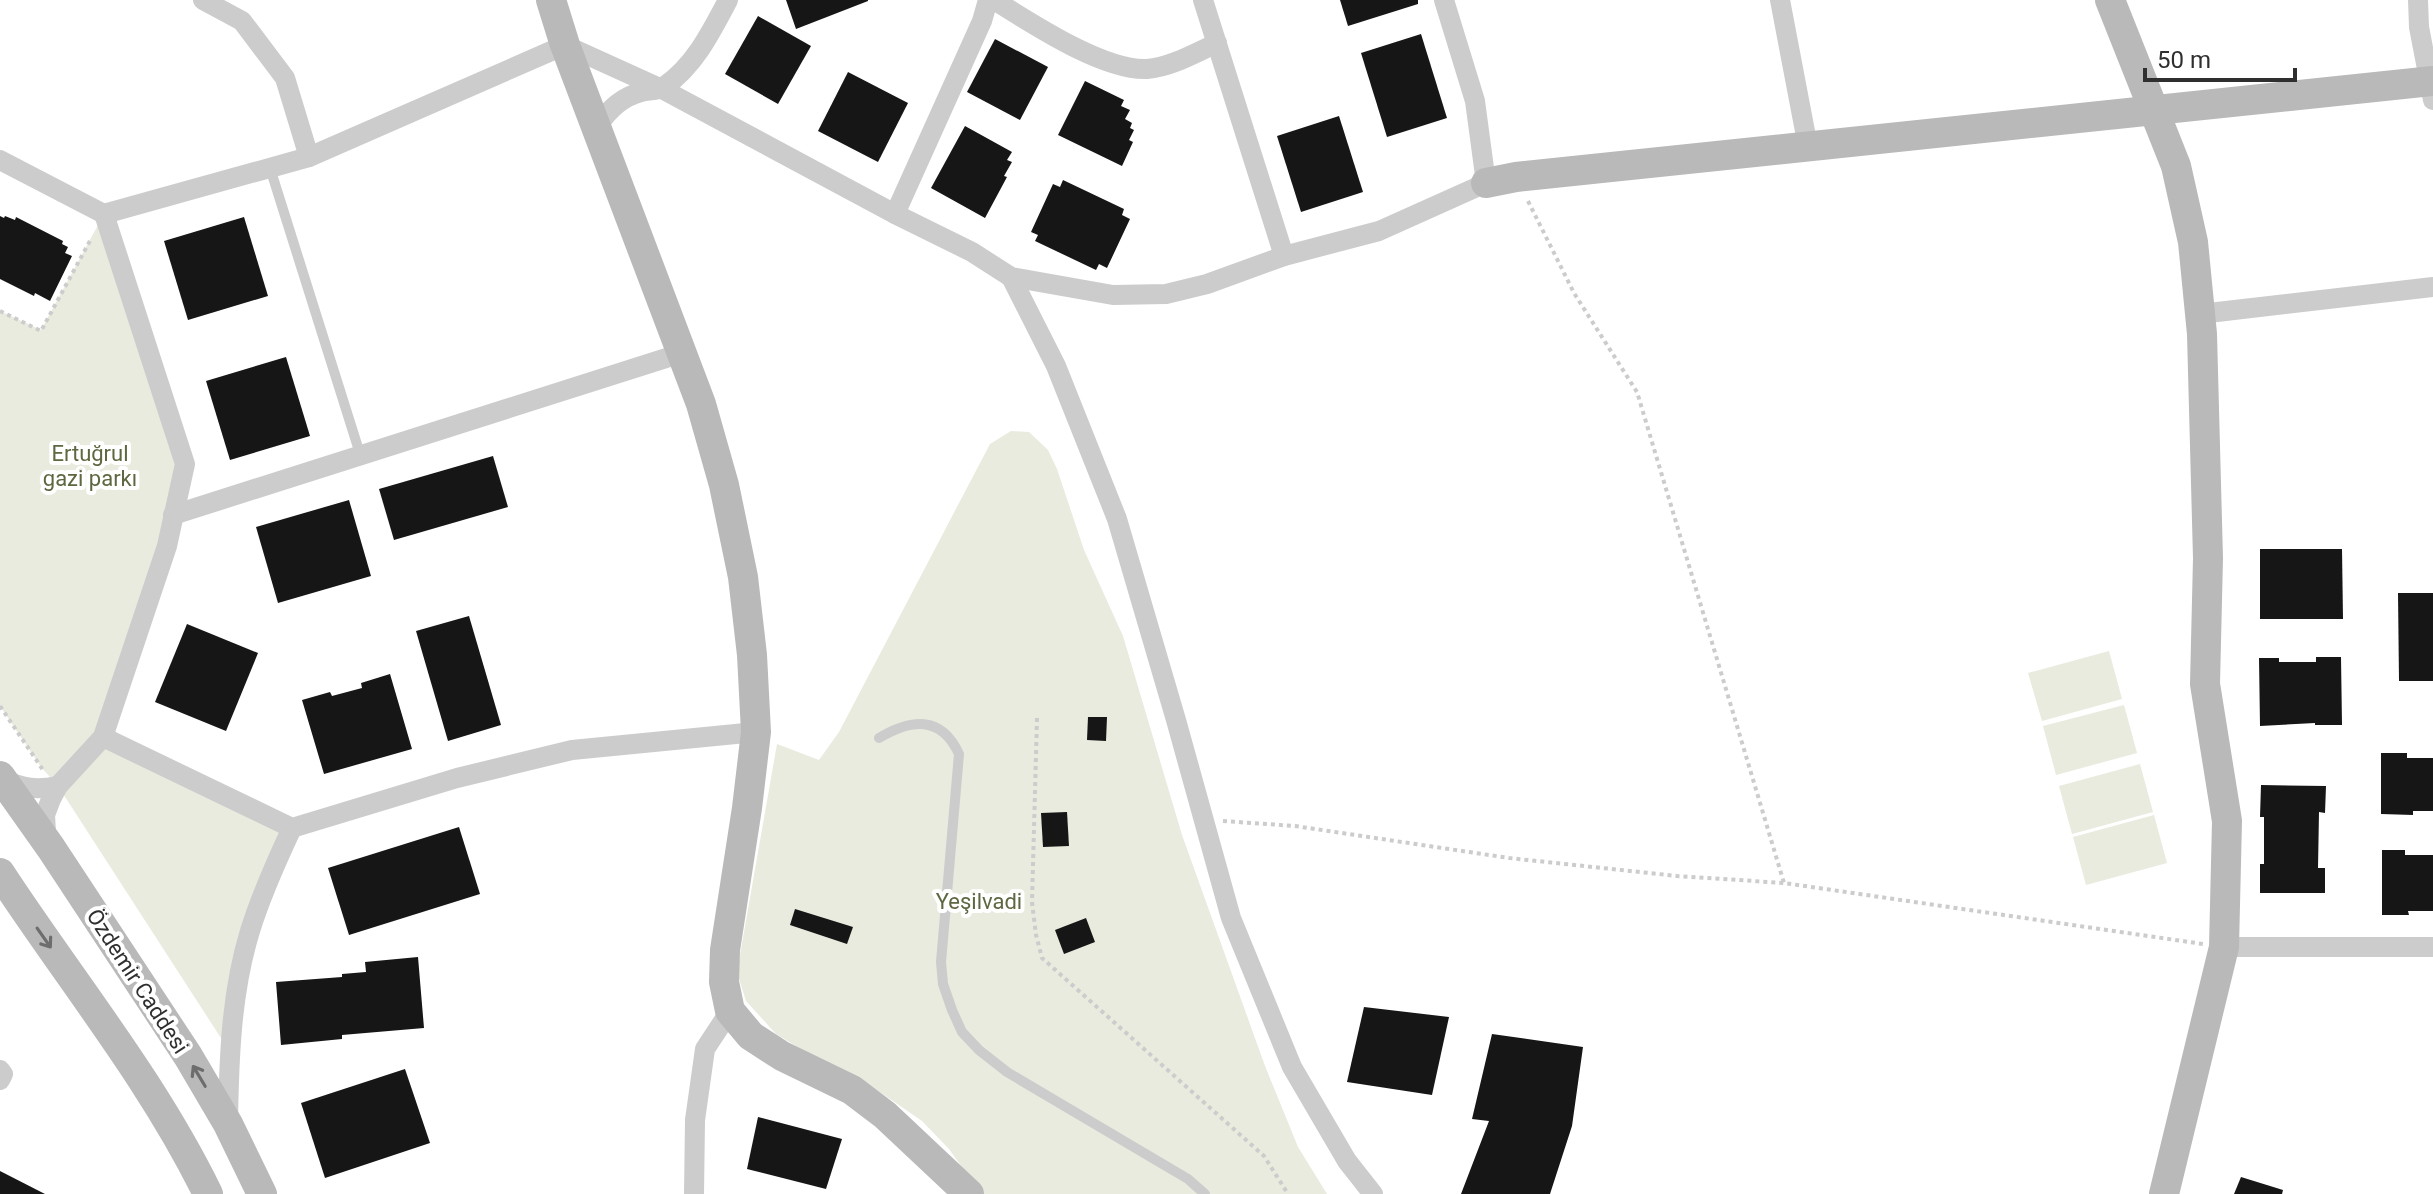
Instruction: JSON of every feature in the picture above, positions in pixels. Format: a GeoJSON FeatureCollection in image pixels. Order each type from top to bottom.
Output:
{"type":"FeatureCollection","features":[{"type":"Feature","properties":{"kind":"street"},"geometry":{"type":"LineString","coordinates":[[203,0],[242,21],[285,78],[309,157]]}},
{"type":"Feature","properties":{"kind":"street"},"geometry":{"type":"LineString","coordinates":[[551,0],[565,45],[701,404],[724,485],[743,577],[752,655],[756,732],[725,950],[724,982],[730,1011],[751,1036],[782,1056],[852,1090],[885,1115],[969,1194]]}},
{"type":"Feature","properties":{"kind":"street"},"geometry":{"type":"LineString","coordinates":[[597,127],[606,114],[628,96],[662,89],[697,57],[728,0]]}},
{"type":"Feature","properties":{"kind":"street"},"geometry":{"type":"LineString","coordinates":[[895,214],[982,21],[988,0]]}},
{"type":"Feature","properties":{"kind":"street"},"geometry":{"type":"LineString","coordinates":[[994,0],[1081,50],[1118,64],[1146,69],[1181,61],[1217,43]]}},
{"type":"Feature","properties":{"kind":"street"},"geometry":{"type":"LineString","coordinates":[[1203,0],[1284,256]]}},
{"type":"Feature","properties":{"kind":"street"},"geometry":{"type":"LineString","coordinates":[[1444,0],[1475,101],[1486,183]]}},
{"type":"Feature","properties":{"kind":"street"},"geometry":{"type":"LineString","coordinates":[[1780,0],[1808,147]]}},
{"type":"Feature","properties":{"kind":"street"},"geometry":{"type":"LineString","coordinates":[[2110,0],[2176,166],[2190,227],[2200,314],[2207,542],[2205,684],[2227,821],[2224,947],[2164,1194]]}},
{"type":"Feature","properties":{"kind":"street"},"geometry":{"type":"LineString","coordinates":[[0,160],[104,214],[309,157],[565,45],[662,89],[972,252],[1011,277],[1113,295],[1166,294],[1207,284],[1284,256],[1379,231],[1486,183],[1516,177],[2154,110],[2432,88],[2419,27],[2418,0]]}},
{"type":"Feature","properties":{"kind":"street"},"geometry":{"type":"LineString","coordinates":[[51,848],[45,815],[58,786],[103,737],[167,546],[185,464],[104,214]]}},
{"type":"Feature","properties":{"kind":"street"},"geometry":{"type":"LineString","coordinates":[[1011,277],[1056,366],[1117,519],[1231,918],[1292,1067],[1347,1161],[1373,1194]]}},
{"type":"Feature","properties":{"kind":"street"},"geometry":{"type":"LineString","coordinates":[[2200,314],[2433,287]]}},
{"type":"Feature","properties":{"kind":"street"},"geometry":{"type":"LineString","coordinates":[[173,515],[682,353]]}},
{"type":"Feature","properties":{"kind":"street"},"geometry":{"type":"LineString","coordinates":[[103,737],[292,828],[457,778],[572,750],[756,732]]}},
{"type":"Feature","properties":{"kind":"street"},"geometry":{"type":"LineString","coordinates":[[1,776],[15,785],[30,789],[58,786]]}},
{"type":"Feature","properties":{"kind":"street","name":"Özdemir Caddesi"},"geometry":{"type":"LineString","coordinates":[[1,776],[188,1056],[228,1124],[262,1194]]}},
{"type":"Feature","properties":{"kind":"street"},"geometry":{"type":"LineString","coordinates":[[228,1124],[230,1052],[237,991],[249,934],[264,887],[292,828]]}},
{"type":"Feature","properties":{"kind":"street"},"geometry":{"type":"LineString","coordinates":[[0,873],[146,1085],[186,1148],[208,1194]]}},
{"type":"Feature","properties":{"kind":"street"},"geometry":{"type":"LineString","coordinates":[[2224,947],[2433,947]]}},
{"type":"Feature","properties":{"kind":"street"},"geometry":{"type":"LineString","coordinates":[[694,1194],[695,1120],[705,1049],[730,1011]]}},
{"type":"Feature","properties":{"kind":"street"},"geometry":{"type":"LineString","coordinates":[[0,1070],[3,1074],[0,1080]]}},
{"type":"Feature","properties":{"kind":"lane"},"geometry":{"type":"LineString","coordinates":[[270,168],[361,457]]}},
{"type":"Feature","properties":{"kind":"lane"},"geometry":{"type":"LineString","coordinates":[[879,738],[898,727],[929,724],[944,732],[959,754],[941,962],[943,984],[962,1032],[1007,1072],[1188,1179],[1205,1194]]}},
{"type":"Feature","properties":{"kind":"path"},"geometry":{"type":"LineString","coordinates":[[1516,177],[1574,293],[1637,392],[1784,883]]}},
{"type":"Feature","properties":{"kind":"path"},"geometry":{"type":"LineString","coordinates":[[0,311],[41,331],[104,214]]}},
{"type":"Feature","properties":{"kind":"path"},"geometry":{"type":"LineString","coordinates":[[0,706],[41,767],[58,786]]}},
{"type":"Feature","properties":{"kind":"path"},"geometry":{"type":"LineString","coordinates":[[1037,718],[1032,902],[1042,958],[1264,1156],[1288,1194]]}},
{"type":"Feature","properties":{"kind":"path"},"geometry":{"type":"LineString","coordinates":[[1204,820],[1295,826],[1509,858],[1677,876],[1784,883],[2224,947]]}},
{"type":"Feature","properties":{"kind":"green space","name":"Ertuğrul gazi parkı"},"geometry":{"type":"Polygon","coordinates":[[[104,214],[185,464],[103,737],[292,828],[264,887],[230,1052],[58,786],[41,767],[0,706],[0,311],[41,330],[104,214]]]}},
{"type":"Feature","properties":{"kind":"green space","name":"Yeşilvadi"},"geometry":{"type":"Polygon","coordinates":[[[1011,431],[1029,432],[1048,450],[1057,469],[1084,550],[1123,636],[1182,835],[1265,1066],[1298,1147],[1327,1194],[981,1194],[949,1149],[922,1121],[861,1079],[776,1034],[746,1001],[737,972],[777,744],[819,760],[839,732],[990,444],[1011,431]]]}},
{"type":"Feature","properties":{"kind":"green space"},"geometry":{"type":"Polygon","coordinates":[[[2109,651],[2122,699],[2042,721],[2028,673],[2109,651]]]}},
{"type":"Feature","properties":{"kind":"green space"},"geometry":{"type":"Polygon","coordinates":[[[2124,705],[2137,753],[2056,775],[2043,726],[2124,705]]]}},
{"type":"Feature","properties":{"kind":"green space"},"geometry":{"type":"Polygon","coordinates":[[[2140,764],[2153,812],[2072,834],[2059,786],[2140,764]]]}},
{"type":"Feature","properties":{"kind":"green space"},"geometry":{"type":"Polygon","coordinates":[[[2154,815],[2167,863],[2086,885],[2073,837],[2154,815]]]}},
{"type":"Feature","properties":{"kind":"building"},"geometry":{"type":"Polygon","coordinates":[[[786,0],[868,0],[868,1],[796,29],[786,0]]]}},
{"type":"Feature","properties":{"kind":"building"},"geometry":{"type":"Polygon","coordinates":[[[1340,0],[1418,0],[1418,4],[1348,26],[1340,0]]]}},
{"type":"Feature","properties":{"kind":"building"},"geometry":{"type":"Polygon","coordinates":[[[758,16],[811,46],[778,104],[725,74],[758,16]]]}},
{"type":"Feature","properties":{"kind":"building"},"geometry":{"type":"Polygon","coordinates":[[[1421,34],[1447,118],[1387,137],[1361,53],[1421,34]]]}},
{"type":"Feature","properties":{"kind":"building"},"geometry":{"type":"Polygon","coordinates":[[[995,39],[1048,67],[1020,120],[967,92],[995,39]]]}},
{"type":"Feature","properties":{"kind":"building"},"geometry":{"type":"Polygon","coordinates":[[[848,72],[908,103],[878,162],[818,131],[848,72]]]}},
{"type":"Feature","properties":{"kind":"building"},"geometry":{"type":"Polygon","coordinates":[[[1085,81],[1124,100],[1121,106],[1130,110],[1125,119],[1132,123],[1130,128],[1134,130],[1129,140],[1133,142],[1122,166],[1058,135],[1085,81]]]}},
{"type":"Feature","properties":{"kind":"building"},"geometry":{"type":"Polygon","coordinates":[[[1339,116],[1363,192],[1301,212],[1277,136],[1339,116]]]}},
{"type":"Feature","properties":{"kind":"building"},"geometry":{"type":"Polygon","coordinates":[[[965,126],[1012,152],[1007,160],[1012,162],[1004,176],[1007,177],[985,218],[931,188],[965,126]]]}},
{"type":"Feature","properties":{"kind":"building"},"geometry":{"type":"Polygon","coordinates":[[[1063,180],[1124,209],[1122,215],[1130,219],[1107,268],[1099,264],[1096,270],[1035,241],[1038,235],[1031,232],[1053,184],[1060,187],[1063,180]]]}},
{"type":"Feature","properties":{"kind":"building"},"geometry":{"type":"Polygon","coordinates":[[[0,216],[15,220],[16,217],[63,241],[62,244],[68,247],[65,253],[72,256],[50,301],[0,279],[0,216]]]}},
{"type":"Feature","properties":{"kind":"building"},"geometry":{"type":"Polygon","coordinates":[[[244,217],[268,296],[188,320],[164,241],[244,217]]]}},
{"type":"Feature","properties":{"kind":"building"},"geometry":{"type":"Polygon","coordinates":[[[286,357],[310,436],[230,460],[206,381],[286,357]]]}},
{"type":"Feature","properties":{"kind":"building"},"geometry":{"type":"Polygon","coordinates":[[[493,456],[508,507],[394,540],[379,489],[493,456]]]}},
{"type":"Feature","properties":{"kind":"building"},"geometry":{"type":"Polygon","coordinates":[[[349,500],[371,576],[278,603],[256,527],[349,500]]]}},
{"type":"Feature","properties":{"kind":"building"},"geometry":{"type":"Polygon","coordinates":[[[2260,549],[2342,549],[2343,619],[2260,619],[2260,549]]]}},
{"type":"Feature","properties":{"kind":"building"},"geometry":{"type":"Polygon","coordinates":[[[2398,593],[2433,593],[2433,681],[2399,681],[2398,593]]]}},
{"type":"Feature","properties":{"kind":"building"},"geometry":{"type":"Polygon","coordinates":[[[469,616],[501,725],[448,741],[416,631],[469,616]]]}},
{"type":"Feature","properties":{"kind":"building"},"geometry":{"type":"Polygon","coordinates":[[[187,624],[258,653],[226,731],[155,702],[187,624]]]}},
{"type":"Feature","properties":{"kind":"building"},"geometry":{"type":"Polygon","coordinates":[[[2316,657],[2341,657],[2342,725],[2260,726],[2259,658],[2279,658],[2279,662],[2316,662],[2316,657]]]}},
{"type":"Feature","properties":{"kind":"building"},"geometry":{"type":"Polygon","coordinates":[[[390,674],[412,749],[324,774],[302,700],[362,688],[361,683],[390,674]]]}},
{"type":"Feature","properties":{"kind":"building"},"geometry":{"type":"Polygon","coordinates":[[[1088,717],[1107,717],[1106,741],[1087,740],[1088,717]]]}},
{"type":"Feature","properties":{"kind":"building"},"geometry":{"type":"Polygon","coordinates":[[[2381,753],[2407,753],[2407,758],[2433,758],[2433,811],[2413,811],[2413,815],[2381,814],[2381,753]]]}},
{"type":"Feature","properties":{"kind":"building"},"geometry":{"type":"Polygon","coordinates":[[[2261,785],[2326,786],[2325,813],[2319,812],[2318,868],[2325,868],[2325,893],[2260,893],[2260,864],[2264,864],[2261,785]]]}},
{"type":"Feature","properties":{"kind":"building"},"geometry":{"type":"Polygon","coordinates":[[[1067,812],[1069,846],[1043,847],[1041,813],[1067,812]]]}},
{"type":"Feature","properties":{"kind":"building"},"geometry":{"type":"Polygon","coordinates":[[[459,827],[480,894],[349,935],[328,868],[459,827]]]}},
{"type":"Feature","properties":{"kind":"building"},"geometry":{"type":"Polygon","coordinates":[[[2382,850],[2405,850],[2405,855],[2433,855],[2433,911],[2382,915],[2382,850]]]}},
{"type":"Feature","properties":{"kind":"building"},"geometry":{"type":"Polygon","coordinates":[[[795,909],[853,927],[847,944],[790,925],[795,909]]]}},
{"type":"Feature","properties":{"kind":"building"},"geometry":{"type":"Polygon","coordinates":[[[1086,918],[1095,942],[1064,954],[1055,930],[1086,918]]]}},
{"type":"Feature","properties":{"kind":"building"},"geometry":{"type":"Polygon","coordinates":[[[418,957],[424,1028],[342,1035],[342,1039],[281,1045],[276,982],[342,977],[342,974],[366,972],[365,962],[418,957]]]}},
{"type":"Feature","properties":{"kind":"building"},"geometry":{"type":"Polygon","coordinates":[[[1364,1007],[1449,1017],[1432,1095],[1347,1082],[1364,1007]]]}},
{"type":"Feature","properties":{"kind":"building"},"geometry":{"type":"Polygon","coordinates":[[[1492,1034],[1583,1047],[1572,1126],[1550,1194],[1461,1194],[1489,1121],[1472,1119],[1492,1034]]]}},
{"type":"Feature","properties":{"kind":"building"},"geometry":{"type":"Polygon","coordinates":[[[405,1069],[430,1143],[325,1178],[301,1103],[405,1069]]]}},
{"type":"Feature","properties":{"kind":"building"},"geometry":{"type":"Polygon","coordinates":[[[758,1117],[842,1139],[826,1189],[747,1169],[758,1117]]]}},
{"type":"Feature","properties":{"kind":"building"},"geometry":{"type":"Polygon","coordinates":[[[0,1171],[45,1194],[0,1194],[0,1171]]]}},
{"type":"Feature","properties":{"kind":"building"},"geometry":{"type":"Polygon","coordinates":[[[2241,1177],[2283,1190],[2282,1194],[2234,1194],[2241,1177]]]}}]}
